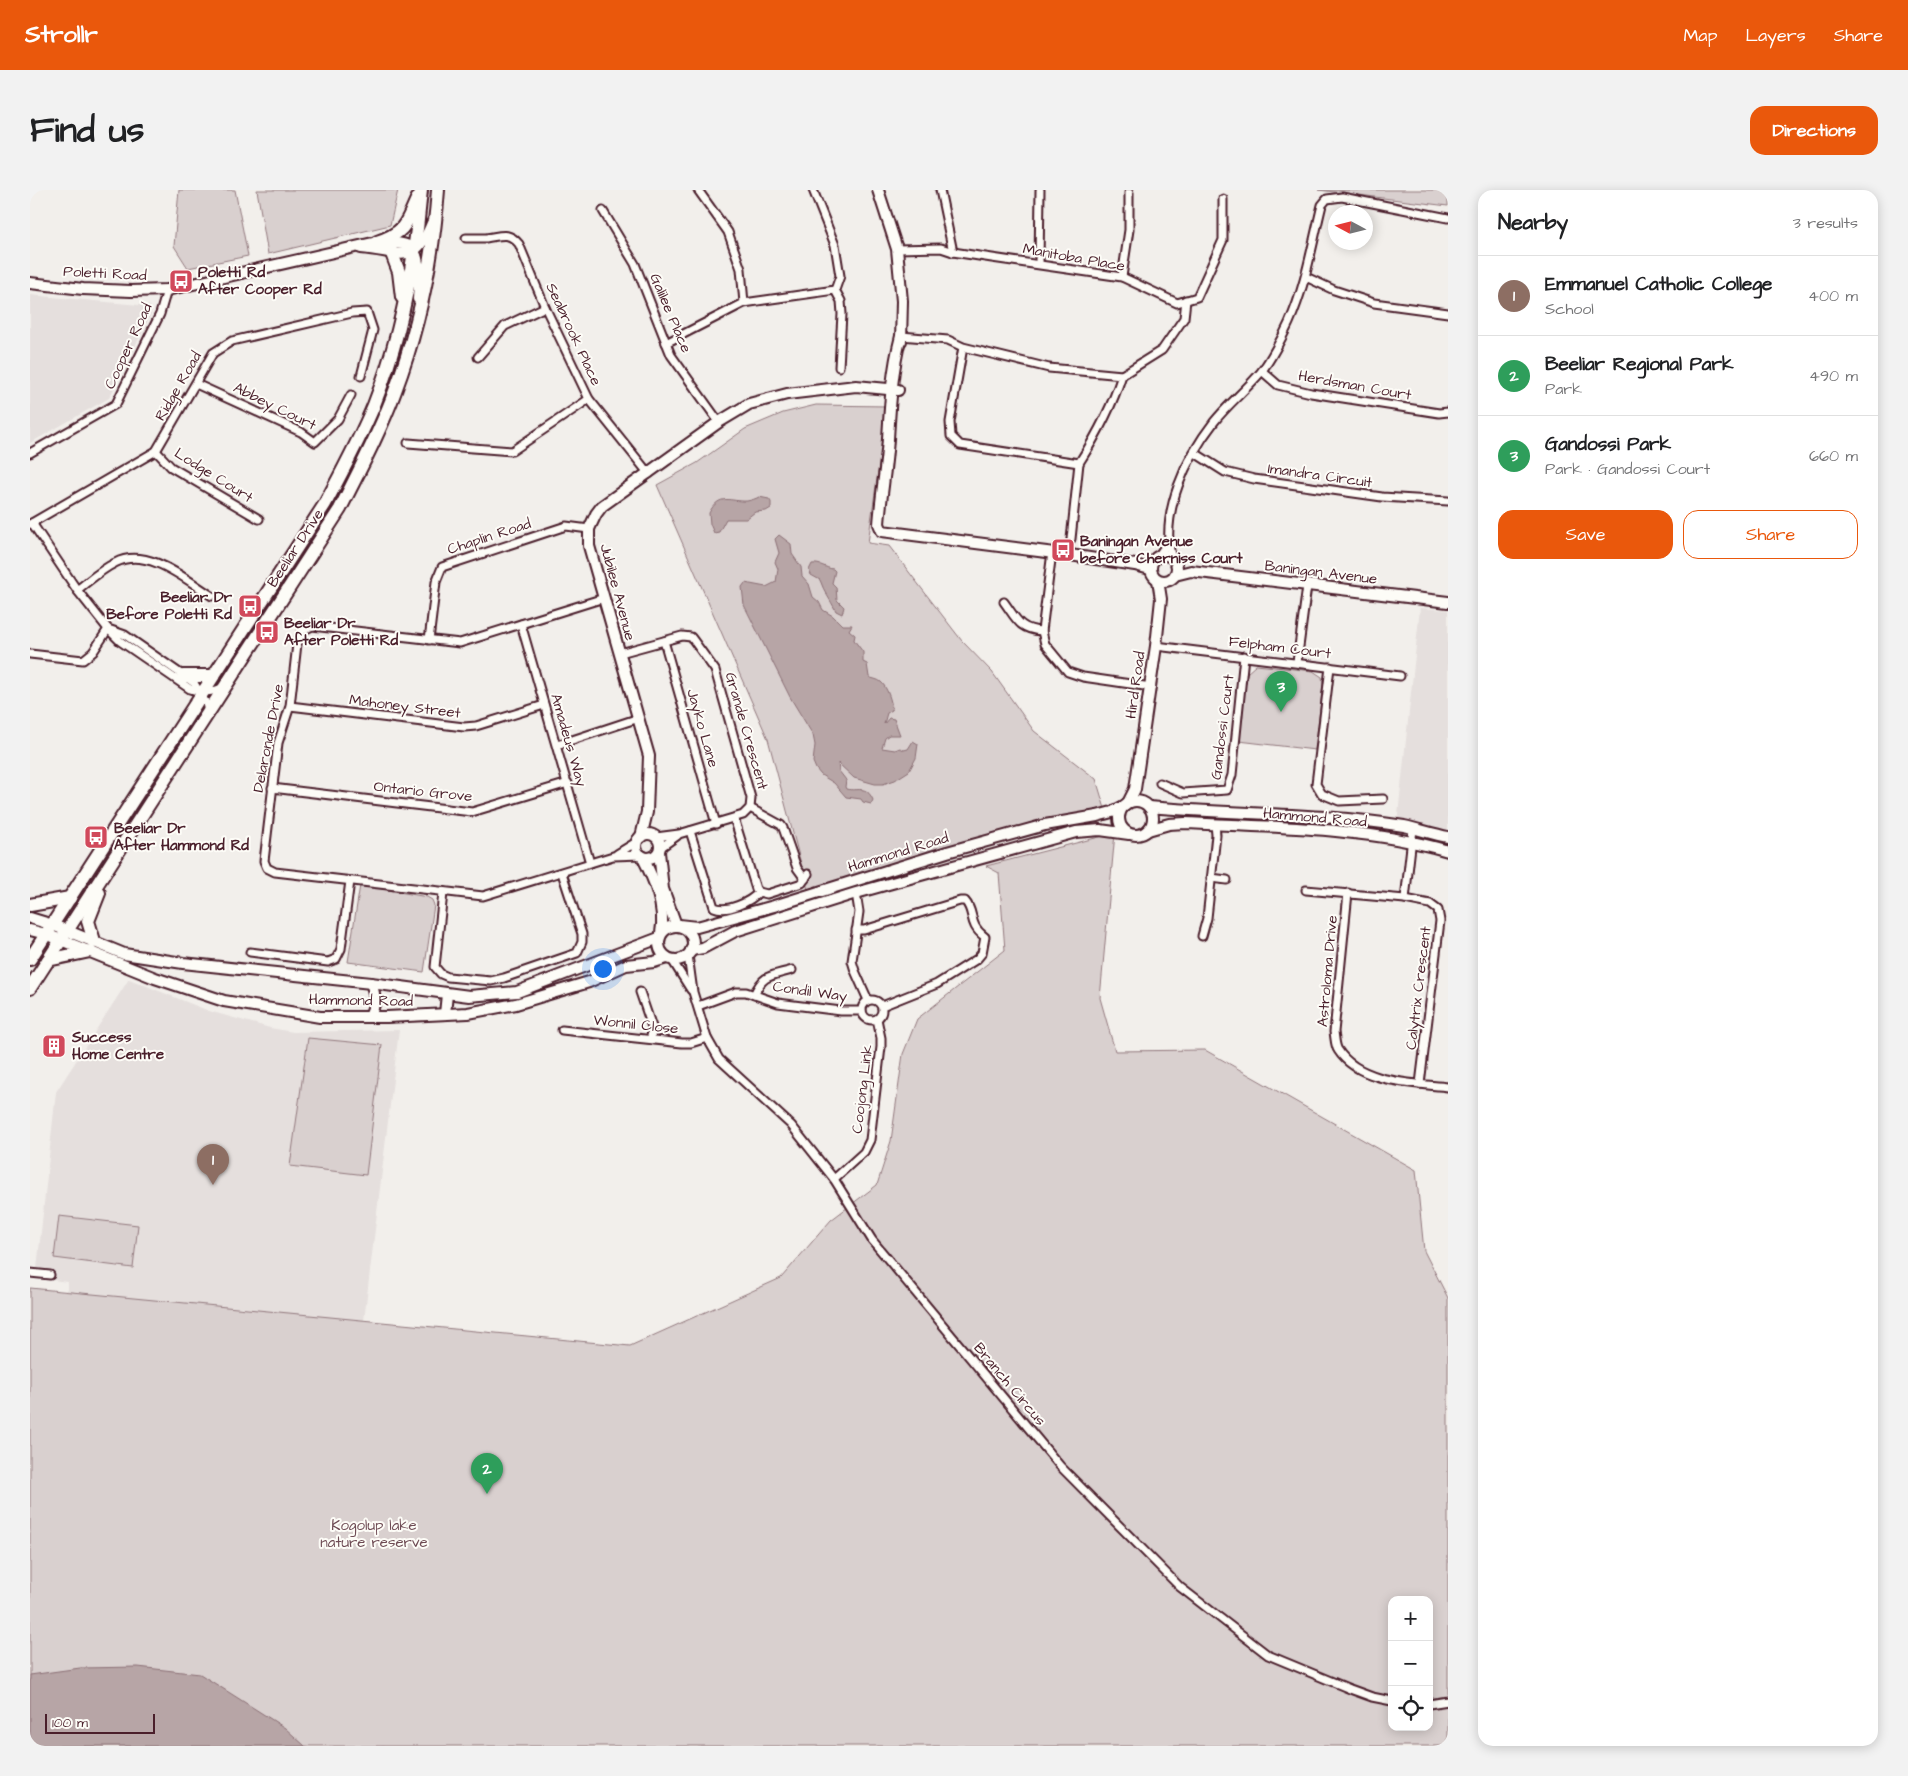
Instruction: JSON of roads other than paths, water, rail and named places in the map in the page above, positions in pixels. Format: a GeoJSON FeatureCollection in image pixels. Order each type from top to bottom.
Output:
{"type":"FeatureCollection","features":[{"type":"Feature","properties":{"kind":"highway"},"geometry":{"type":"LineString","coordinates":[[377,242],[392,237],[401,230],[421,190]]}},
{"type":"Feature","properties":{"kind":"highway","name":"Beeliar Drive"},"geometry":{"type":"LineString","coordinates":[[30,959],[325,504],[345,466],[374,406],[403,312],[414,252],[421,190]]}},
{"type":"Feature","properties":{"kind":"highway","name":"Beeliar Drive"},"geometry":{"type":"LineString","coordinates":[[30,988],[344,501],[395,392],[417,320],[428,267],[438,190]]}},
{"type":"Feature","properties":{"kind":"highway"},"geometry":{"type":"LineString","coordinates":[[392,252],[399,272],[403,312]]}},
{"type":"Feature","properties":{"kind":"highway"},"geometry":{"type":"LineString","coordinates":[[183,676],[212,676]]}},
{"type":"Feature","properties":{"kind":"highway"},"geometry":{"type":"LineString","coordinates":[[48,960],[92,946],[88,921],[121,848]]}},
{"type":"Feature","properties":{"kind":"highway"},"geometry":{"type":"LineString","coordinates":[[30,905],[70,898]]}},
{"type":"Feature","properties":{"kind":"main road"},"geometry":{"type":"LineString","coordinates":[[878,190],[898,249],[902,302],[901,336],[895,358],[894,393],[879,524],[882,531],[1135,564],[1154,562],[1164,554],[1174,560]]}},
{"type":"Feature","properties":{"kind":"main road"},"geometry":{"type":"LineString","coordinates":[[417,320],[418,260],[414,252],[420,247],[436,214]]}},
{"type":"Feature","properties":{"kind":"main road","name":"Poletti Road"},"geometry":{"type":"LineString","coordinates":[[30,283],[83,289],[167,290],[353,247],[377,242],[406,245],[412,248],[414,252],[405,254],[353,247]]}},
{"type":"Feature","properties":{"kind":"main road","name":"Jubilee Avenue"},"geometry":{"type":"LineString","coordinates":[[639,839],[647,812],[649,756],[589,546],[589,529],[596,514],[602,506],[719,422],[749,404],[787,394],[856,386],[894,393]]}},
{"type":"Feature","properties":{"kind":"main road","name":"Baningan Avenue"},"geometry":{"type":"LineString","coordinates":[[1174,560],[1191,571],[1448,602]]}},
{"type":"Feature","properties":{"kind":"main road","name":"Hird Road"},"geometry":{"type":"LineString","coordinates":[[1127,804],[1134,795],[1138,774],[1161,599],[1174,560]]}},
{"type":"Feature","properties":{"kind":"main road"},"geometry":{"type":"LineString","coordinates":[[1154,562],[1154,578],[1167,579]]}},
{"type":"Feature","properties":{"kind":"main road","name":"Baningan Avenue"},"geometry":{"type":"LineString","coordinates":[[1167,579],[1191,571]]}},
{"type":"Feature","properties":{"kind":"main road","name":"Hird Road"},"geometry":{"type":"LineString","coordinates":[[1138,774],[1140,789],[1147,806]]}},
{"type":"Feature","properties":{"kind":"main road"},"geometry":{"type":"LineString","coordinates":[[1137,801],[1147,806],[1153,816],[1151,826],[1140,835],[1129,834],[1121,826],[1119,821],[1122,809],[1127,804],[1137,801]]}},
{"type":"Feature","properties":{"kind":"main road","name":"Hammond Road"},"geometry":{"type":"LineString","coordinates":[[678,925],[696,927],[774,906],[947,852],[1045,825],[1097,816],[1112,812],[1127,804]]}},
{"type":"Feature","properties":{"kind":"main road","name":"Hammond Road"},"geometry":{"type":"LineString","coordinates":[[1147,806],[1174,810],[1245,812],[1376,822],[1448,838]]}},
{"type":"Feature","properties":{"kind":"main road","name":"Jubilee Avenue"},"geometry":{"type":"LineString","coordinates":[[647,812],[656,837]]}},
{"type":"Feature","properties":{"kind":"main road","name":"Hammond Road"},"geometry":{"type":"LineString","coordinates":[[1148,830],[1169,824],[1185,823],[1310,830],[1412,843],[1448,851]]}},
{"type":"Feature","properties":{"kind":"main road","name":"Hammond Road"},"geometry":{"type":"LineString","coordinates":[[690,952],[703,948],[735,931],[856,893],[1076,832],[1100,830],[1129,834]]}},
{"type":"Feature","properties":{"kind":"main road"},"geometry":{"type":"LineString","coordinates":[[648,834],[656,837],[659,840],[659,850],[663,889],[678,925],[690,932],[692,938],[690,952],[681,959],[670,959],[659,950],[663,924],[660,905],[652,876],[637,850],[639,839],[648,834]]}},
{"type":"Feature","properties":{"kind":"main road"},"geometry":{"type":"LineString","coordinates":[[642,856],[650,858],[659,850]]}},
{"type":"Feature","properties":{"kind":"main road","name":"Hammond Road"},"geometry":{"type":"LineString","coordinates":[[30,918],[50,929],[92,946],[155,978],[224,1002],[320,1017],[468,1013],[516,1004],[589,982],[626,965],[670,959]]}},
{"type":"Feature","properties":{"kind":"main road"},"geometry":{"type":"LineString","coordinates":[[660,935],[670,926],[678,925]]}},
{"type":"Feature","properties":{"kind":"main road","name":"Hammond Road"},"geometry":{"type":"LineString","coordinates":[[30,930],[50,929]]}},
{"type":"Feature","properties":{"kind":"main road","name":"Hammond Road"},"geometry":{"type":"LineString","coordinates":[[92,946],[124,954],[159,959],[476,996],[517,992],[660,935]]}},
{"type":"Feature","properties":{"kind":"main road"},"geometry":{"type":"LineString","coordinates":[[155,978],[159,959]]}},
{"type":"Feature","properties":{"kind":"main road"},"geometry":{"type":"LineString","coordinates":[[369,1017],[375,1007],[375,992],[371,983]]}},
{"type":"Feature","properties":{"kind":"main road"},"geometry":{"type":"LineString","coordinates":[[445,1014],[447,994]]}},
{"type":"Feature","properties":{"kind":"street"},"geometry":{"type":"LineString","coordinates":[[698,190],[728,232],[741,269],[744,303]]}},
{"type":"Feature","properties":{"kind":"street"},"geometry":{"type":"LineString","coordinates":[[813,190],[835,245],[840,276],[835,290],[841,301],[842,314],[839,367]]}},
{"type":"Feature","properties":{"kind":"street"},"geometry":{"type":"LineString","coordinates":[[940,190],[953,252]]}},
{"type":"Feature","properties":{"kind":"street"},"geometry":{"type":"LineString","coordinates":[[1039,264],[1040,190]]}},
{"type":"Feature","properties":{"kind":"street"},"geometry":{"type":"LineString","coordinates":[[1122,277],[1128,230],[1129,193]]}},
{"type":"Feature","properties":{"kind":"street"},"geometry":{"type":"LineString","coordinates":[[1174,560],[1168,542],[1169,520],[1180,479],[1213,422],[1262,371],[1289,323],[1306,277],[1322,205],[1327,198],[1342,197],[1448,218]]}},
{"type":"Feature","properties":{"kind":"street"},"geometry":{"type":"LineString","coordinates":[[901,336],[948,340],[963,347],[1049,368],[1122,375],[1162,350],[1184,318],[1186,300],[1197,297],[1223,240],[1223,199]]}},
{"type":"Feature","properties":{"kind":"street","name":"Galilee Place"},"geometry":{"type":"LineString","coordinates":[[603,211],[635,264],[670,355],[719,422]]}},
{"type":"Feature","properties":{"kind":"street","name":"Seabrook Place"},"geometry":{"type":"LineString","coordinates":[[466,238],[485,238],[504,234],[513,237],[519,244],[545,307],[589,399],[649,474]]}},
{"type":"Feature","properties":{"kind":"street","name":"Manitoba Place"},"geometry":{"type":"LineString","coordinates":[[898,249],[941,248],[953,252],[1122,277],[1177,303],[1186,300]]}},
{"type":"Feature","properties":{"kind":"street"},"geometry":{"type":"LineString","coordinates":[[1306,277],[1334,290],[1374,303],[1448,313]]}},
{"type":"Feature","properties":{"kind":"street","name":"Cooper Road"},"geometry":{"type":"LineString","coordinates":[[30,453],[116,404],[160,314],[167,290]]}},
{"type":"Feature","properties":{"kind":"street"},"geometry":{"type":"LineString","coordinates":[[666,343],[744,303],[835,290]]}},
{"type":"Feature","properties":{"kind":"street"},"geometry":{"type":"LineString","coordinates":[[478,356],[505,326],[545,307]]}},
{"type":"Feature","properties":{"kind":"street","name":"Ridge Road"},"geometry":{"type":"LineString","coordinates":[[31,523],[156,452],[213,353],[232,342],[352,313],[367,312],[373,330],[361,376]]}},
{"type":"Feature","properties":{"kind":"street"},"geometry":{"type":"LineString","coordinates":[[963,347],[950,422],[951,436],[960,445],[1080,463]]}},
{"type":"Feature","properties":{"kind":"street","name":"Herdsman Court"},"geometry":{"type":"LineString","coordinates":[[1262,371],[1278,385],[1311,393],[1439,413],[1448,412]]}},
{"type":"Feature","properties":{"kind":"street"},"geometry":{"type":"LineString","coordinates":[[1071,539],[1080,463],[1095,439],[1111,405],[1122,375]]}},
{"type":"Feature","properties":{"kind":"street","name":"Abbey Court"},"geometry":{"type":"LineString","coordinates":[[196,384],[301,432],[315,442],[338,419],[351,395]]}},
{"type":"Feature","properties":{"kind":"street"},"geometry":{"type":"LineString","coordinates":[[408,443],[512,451],[589,399]]}},
{"type":"Feature","properties":{"kind":"street","name":"Lodge Court"},"geometry":{"type":"LineString","coordinates":[[156,452],[171,467],[259,519]]}},
{"type":"Feature","properties":{"kind":"street","name":"Imandra Circuit"},"geometry":{"type":"LineString","coordinates":[[1195,453],[1225,472],[1254,479],[1382,497],[1448,501]]}},
{"type":"Feature","properties":{"kind":"street"},"geometry":{"type":"LineString","coordinates":[[31,523],[77,590],[120,642],[190,689],[201,693],[212,692],[225,687]]}},
{"type":"Feature","properties":{"kind":"street","name":"Chaplin Road"},"geometry":{"type":"LineString","coordinates":[[429,640],[436,582],[442,567],[566,526],[589,529]]}},
{"type":"Feature","properties":{"kind":"street"},"geometry":{"type":"LineString","coordinates":[[1154,562],[1168,542]]}},
{"type":"Feature","properties":{"kind":"street"},"geometry":{"type":"LineString","coordinates":[[1052,552],[1042,631],[1045,644],[1068,672],[1083,677],[1150,687]]}},
{"type":"Feature","properties":{"kind":"street"},"geometry":{"type":"LineString","coordinates":[[77,590],[115,562],[138,557],[160,564],[212,596]]}},
{"type":"Feature","properties":{"kind":"street"},"geometry":{"type":"LineString","coordinates":[[1297,662],[1307,586]]}},
{"type":"Feature","properties":{"kind":"street","name":"Delaronde Drive"},"geometry":{"type":"LineString","coordinates":[[604,598],[460,644],[312,626],[302,631],[297,644],[290,706],[278,743],[264,857],[267,868],[275,872],[486,896],[613,856],[630,848],[639,839]]}},
{"type":"Feature","properties":{"kind":"street"},"geometry":{"type":"LineString","coordinates":[[1004,602],[1022,626],[1030,631],[1042,631]]}},
{"type":"Feature","properties":{"kind":"street","name":"Amadeus Way"},"geometry":{"type":"LineString","coordinates":[[522,624],[590,863]]}},
{"type":"Feature","properties":{"kind":"street"},"geometry":{"type":"LineString","coordinates":[[30,654],[83,660],[93,652],[108,628]]}},
{"type":"Feature","properties":{"kind":"street"},"geometry":{"type":"LineString","coordinates":[[108,628],[125,635],[194,683],[206,703],[208,712]]}},
{"type":"Feature","properties":{"kind":"street","name":"Grande Crescent"},"geometry":{"type":"LineString","coordinates":[[620,653],[682,636],[690,637],[715,670],[750,790],[752,801],[750,808],[745,813],[690,832],[656,837]]}},
{"type":"Feature","properties":{"kind":"street","name":"Jayko Lane"},"geometry":{"type":"LineString","coordinates":[[664,641],[716,824]]}},
{"type":"Feature","properties":{"kind":"street","name":"Felpham Court"},"geometry":{"type":"LineString","coordinates":[[1156,646],[1400,676]]}},
{"type":"Feature","properties":{"kind":"street","name":"Gandossi Court"},"geometry":{"type":"LineString","coordinates":[[1160,783],[1183,793],[1228,790],[1232,775],[1244,656]]}},
{"type":"Feature","properties":{"kind":"street"},"geometry":{"type":"LineString","coordinates":[[1330,667],[1316,784],[1322,794],[1339,800],[1383,799]]}},
{"type":"Feature","properties":{"kind":"street","name":"Mahoney Street"},"geometry":{"type":"LineString","coordinates":[[290,706],[464,728],[544,705]]}},
{"type":"Feature","properties":{"kind":"street"},"geometry":{"type":"LineString","coordinates":[[557,745],[639,718]]}},
{"type":"Feature","properties":{"kind":"street","name":"Ontario Grove"},"geometry":{"type":"LineString","coordinates":[[272,788],[472,812],[568,783]]}},
{"type":"Feature","properties":{"kind":"street"},"geometry":{"type":"LineString","coordinates":[[734,818],[756,889],[759,892],[767,894],[802,882],[806,877],[797,868],[781,825],[750,808]]}},
{"type":"Feature","properties":{"kind":"street"},"geometry":{"type":"LineString","coordinates":[[1202,936],[1207,918],[1216,835],[1214,824]]}},
{"type":"Feature","properties":{"kind":"street"},"geometry":{"type":"LineString","coordinates":[[1405,899],[1413,829]]}},
{"type":"Feature","properties":{"kind":"street"},"geometry":{"type":"LineString","coordinates":[[690,832],[714,907],[721,909],[746,902],[759,892]]}},
{"type":"Feature","properties":{"kind":"street","name":"Grande Crescent"},"geometry":{"type":"LineString","coordinates":[[659,850],[679,834]]}},
{"type":"Feature","properties":{"kind":"street","name":"Delaronde Drive"},"geometry":{"type":"LineString","coordinates":[[613,856],[642,856]]}},
{"type":"Feature","properties":{"kind":"street"},"geometry":{"type":"LineString","coordinates":[[443,892],[436,967],[441,974],[448,977],[491,981],[577,953],[581,948],[582,934],[562,873]]}},
{"type":"Feature","properties":{"kind":"street"},"geometry":{"type":"LineString","coordinates":[[1211,878],[1228,880]]}},
{"type":"Feature","properties":{"kind":"street"},"geometry":{"type":"LineString","coordinates":[[250,952],[328,962],[336,959],[341,949],[350,881]]}},
{"type":"Feature","properties":{"kind":"street","name":"Calytrix Crescent"},"geometry":{"type":"LineString","coordinates":[[1306,890],[1405,899],[1430,904],[1438,910],[1440,921],[1420,1084]]}},
{"type":"Feature","properties":{"kind":"street"},"geometry":{"type":"LineString","coordinates":[[856,893],[858,912],[852,961],[868,1000]]}},
{"type":"Feature","properties":{"kind":"street","name":"Astroloma Drive"},"geometry":{"type":"LineString","coordinates":[[1348,894],[1334,1032],[1337,1049],[1352,1066],[1373,1076],[1448,1087]]}},
{"type":"Feature","properties":{"kind":"street"},"geometry":{"type":"LineString","coordinates":[[856,930],[864,930],[965,901],[969,905],[973,925],[985,937],[982,953],[977,960],[937,984],[882,1006]]}},
{"type":"Feature","properties":{"kind":"street","name":"Branch Circus"},"geometry":{"type":"LineString","coordinates":[[690,952],[693,992]]}},
{"type":"Feature","properties":{"kind":"street","name":"Branch Circus"},"geometry":{"type":"LineString","coordinates":[[670,959],[693,992],[707,1038],[719,1059],[791,1125],[834,1179],[872,1240],[1060,1466],[1180,1587],[1268,1654],[1350,1689],[1388,1700]]}},
{"type":"Feature","properties":{"kind":"street","name":"Condil Way"},"geometry":{"type":"LineString","coordinates":[[754,995],[764,978],[792,970]]}},
{"type":"Feature","properties":{"kind":"street"},"geometry":{"type":"LineString","coordinates":[[640,992],[652,1026],[651,1040]]}},
{"type":"Feature","properties":{"kind":"street","name":"Condil Way"},"geometry":{"type":"LineString","coordinates":[[698,1006],[736,992],[746,992],[778,1003],[840,1011],[862,1011]]}},
{"type":"Feature","properties":{"kind":"street"},"geometry":{"type":"LineString","coordinates":[[868,1000],[874,1000],[882,1006]]}},
{"type":"Feature","properties":{"kind":"street"},"geometry":{"type":"LineString","coordinates":[[868,1000],[862,1011],[868,1019],[877,1019],[882,1015],[882,1006]]}},
{"type":"Feature","properties":{"kind":"street","name":"Coojong Link"},"geometry":{"type":"LineString","coordinates":[[834,1179],[864,1152],[870,1140],[881,1048],[877,1019]]}},
{"type":"Feature","properties":{"kind":"street","name":"Wonnil Close"},"geometry":{"type":"LineString","coordinates":[[562,1030],[682,1043],[691,1043],[707,1038]]}},
{"type":"Feature","properties":{"kind":"street"},"geometry":{"type":"LineString","coordinates":[[30,1273],[50,1275]]}},
{"type":"Feature","properties":{"kind":"street"},"geometry":{"type":"LineString","coordinates":[[1433,1703],[1448,1701]]}},
{"type":"Feature","properties":{"kind":"place","name":"Poletti Rd After Cooper Rd"},"geometry":{"type":"Point","coordinates":[181,281]}},
{"type":"Feature","properties":{"kind":"place","name":"Baningan Avenue before Cherniss Court"},"geometry":{"type":"Point","coordinates":[1063,550]}},
{"type":"Feature","properties":{"kind":"place","name":"Beeliar Dr Before Poletti Rd"},"geometry":{"type":"Point","coordinates":[250,606]}},
{"type":"Feature","properties":{"kind":"place","name":"Beeliar Dr After Poletti Rd"},"geometry":{"type":"Point","coordinates":[267,632]}},
{"type":"Feature","properties":{"kind":"place","name":"Gandossi Park"},"geometry":{"type":"Point","coordinates":[1281,712]}},
{"type":"Feature","properties":{"kind":"place","name":"Beeliar Dr After Hammond Rd"},"geometry":{"type":"Point","coordinates":[96,837]}},
{"type":"Feature","properties":{"kind":"place","name":"Success Home Centre"},"geometry":{"type":"Point","coordinates":[54,1046]}},
{"type":"Feature","properties":{"kind":"place","name":"Emmanuel Catholic College"},"geometry":{"type":"Point","coordinates":[213,1185]}},
{"type":"Feature","properties":{"kind":"place","name":"Beeliar Regional Park"},"geometry":{"type":"Point","coordinates":[487,1494]}},
{"type":"Feature","properties":{"kind":"park label","name":"Kogolup lake nature reserve"},"geometry":{"type":"Point","coordinates":[374,1534]}}]}
